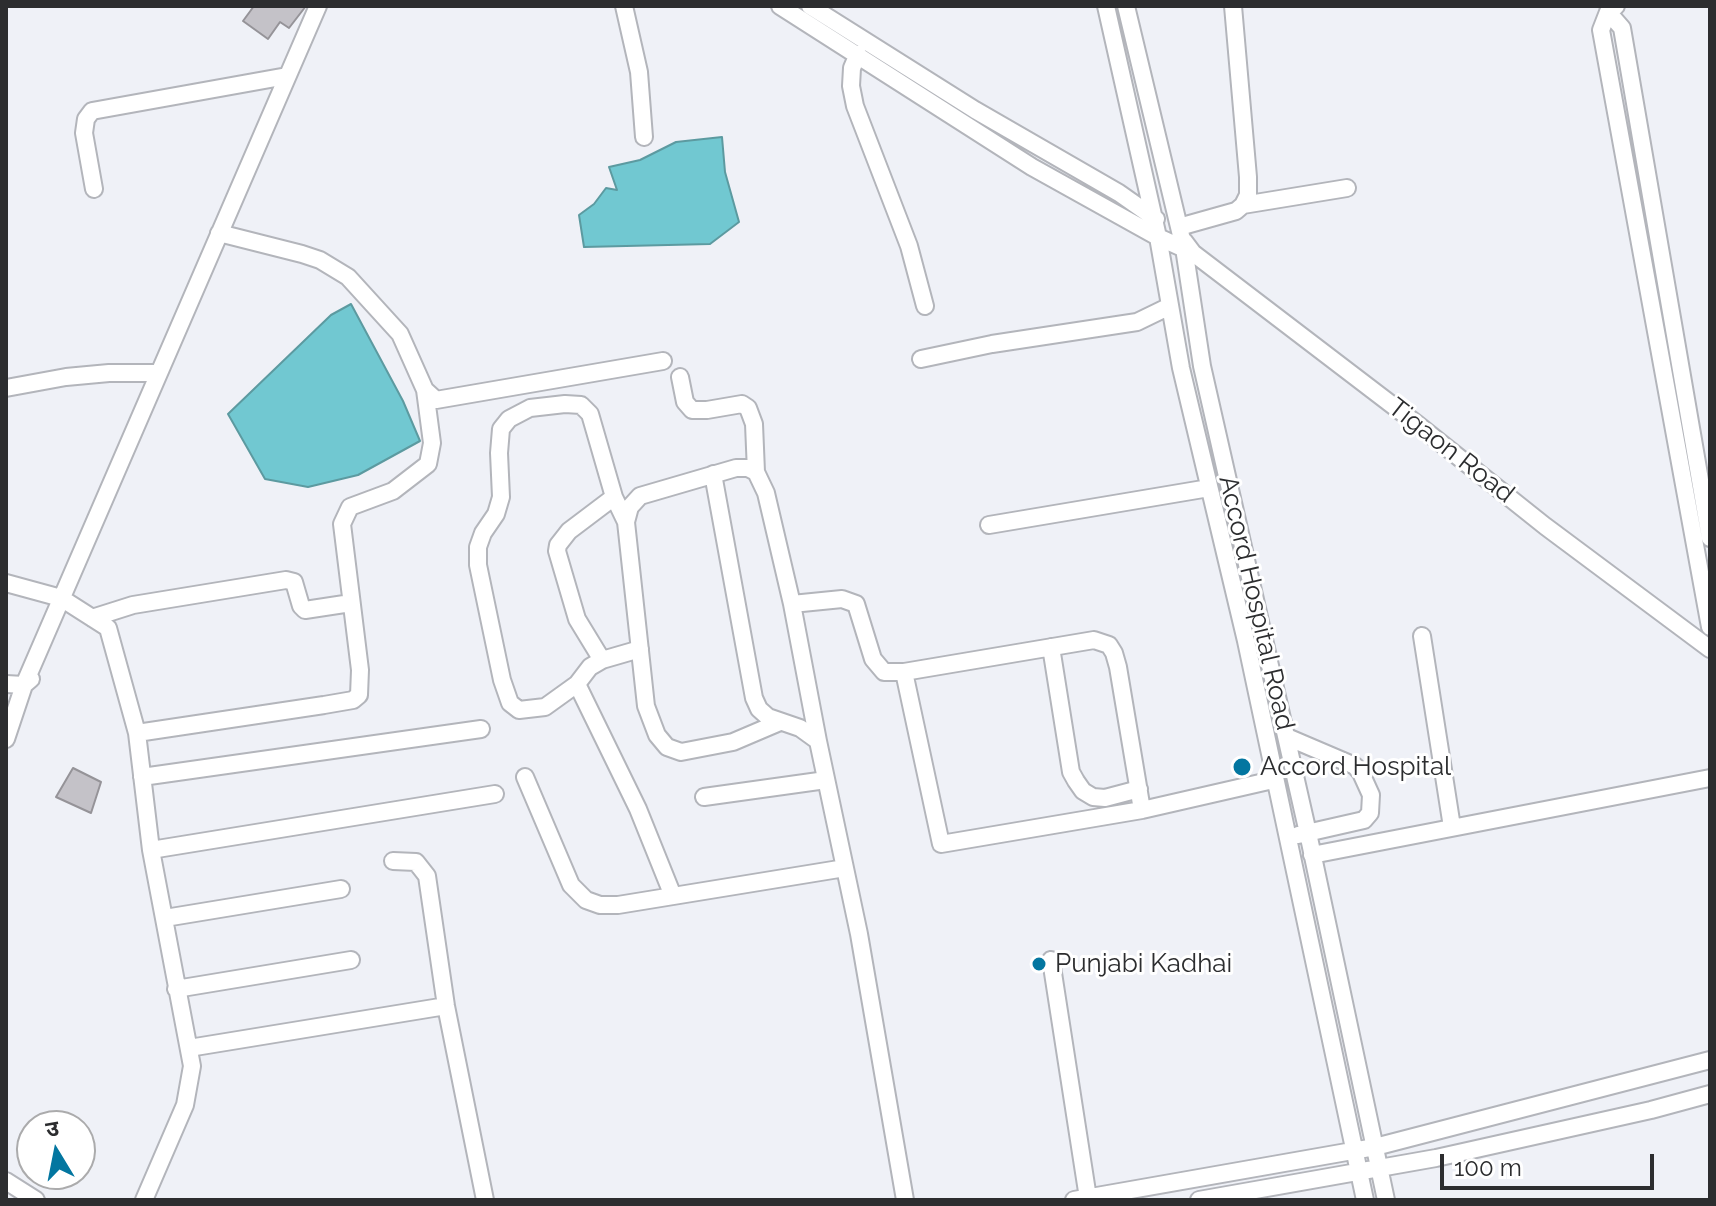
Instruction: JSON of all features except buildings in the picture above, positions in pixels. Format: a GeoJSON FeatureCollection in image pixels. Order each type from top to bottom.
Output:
{"type":"FeatureCollection","features":[{"type":"Feature","properties":{"kind":"street"},"geometry":{"type":"LineString","coordinates":[[6,739],[14,687],[30,681],[61,598],[318,6]]}},
{"type":"Feature","properties":{"kind":"street"},"geometry":{"type":"LineString","coordinates":[[624,6],[639,72],[644,137]]}},
{"type":"Feature","properties":{"kind":"street"},"geometry":{"type":"LineString","coordinates":[[780,6],[1032,167],[1158,237],[1184,242],[1243,205],[1347,188]]}},
{"type":"Feature","properties":{"kind":"street"},"geometry":{"type":"LineString","coordinates":[[810,6],[975,110],[1119,193],[1184,242]]}},
{"type":"Feature","properties":{"kind":"street"},"geometry":{"type":"LineString","coordinates":[[1106,6],[1158,237],[1181,368],[1246,641],[1273,780],[1365,1200]]}},
{"type":"Feature","properties":{"kind":"street","name":"Accord Hospital Road"},"geometry":{"type":"LineString","coordinates":[[1126,6],[1184,242],[1202,366],[1287,737],[1386,1200]]}},
{"type":"Feature","properties":{"kind":"street"},"geometry":{"type":"LineString","coordinates":[[1233,6],[1248,177],[1248,195],[1243,205]]}},
{"type":"Feature","properties":{"kind":"street"},"geometry":{"type":"LineString","coordinates":[[1612,9],[1622,28],[1710,538]]}},
{"type":"Feature","properties":{"kind":"street"},"geometry":{"type":"LineString","coordinates":[[1612,9],[1601,30],[1708,637]]}},
{"type":"Feature","properties":{"kind":"street"},"geometry":{"type":"LineString","coordinates":[[858,54],[852,68],[855,106],[909,246],[925,306]]}},
{"type":"Feature","properties":{"kind":"street"},"geometry":{"type":"LineString","coordinates":[[94,189],[84,133],[86,119],[92,111],[287,76]]}},
{"type":"Feature","properties":{"kind":"street"},"geometry":{"type":"LineString","coordinates":[[137,733],[353,700],[360,690],[360,670],[342,539],[345,513],[360,501],[393,491],[428,464],[432,443],[425,390],[400,334],[348,277],[311,257],[219,233]]}},
{"type":"Feature","properties":{"kind":"street","name":"Tigaon Road"},"geometry":{"type":"LineString","coordinates":[[1184,242],[1545,526],[1708,637]]}},
{"type":"Feature","properties":{"kind":"street"},"geometry":{"type":"LineString","coordinates":[[921,359],[964,349],[1137,322],[1170,306]]}},
{"type":"Feature","properties":{"kind":"street"},"geometry":{"type":"LineString","coordinates":[[425,390],[436,400],[443,400],[663,361]]}},
{"type":"Feature","properties":{"kind":"street"},"geometry":{"type":"LineString","coordinates":[[6,388],[66,377],[158,373]]}},
{"type":"Feature","properties":{"kind":"street"},"geometry":{"type":"LineString","coordinates":[[680,377],[685,402],[692,410],[742,404],[748,408],[754,424],[756,472],[766,493],[792,604],[845,868],[905,1200]]}},
{"type":"Feature","properties":{"kind":"street"},"geometry":{"type":"LineString","coordinates":[[640,649],[602,660],[590,667],[577,684],[545,707],[519,710],[510,703],[502,680],[478,565],[478,547],[496,514],[501,497],[501,429],[509,419],[530,408],[581,405],[590,414],[614,497],[626,522],[640,649],[646,706],[657,735],[667,747],[681,752],[733,742],[780,722]]}},
{"type":"Feature","properties":{"kind":"street"},"geometry":{"type":"LineString","coordinates":[[626,522],[630,507],[640,496],[736,468],[756,472]]}},
{"type":"Feature","properties":{"kind":"street"},"geometry":{"type":"LineString","coordinates":[[713,474],[754,698],[759,709],[780,722],[800,728],[818,741]]}},
{"type":"Feature","properties":{"kind":"street"},"geometry":{"type":"LineString","coordinates":[[989,525],[1209,488]]}},
{"type":"Feature","properties":{"kind":"street"},"geometry":{"type":"LineString","coordinates":[[602,660],[577,619],[557,551],[569,531],[614,497]]}},
{"type":"Feature","properties":{"kind":"street"},"geometry":{"type":"LineString","coordinates":[[92,618],[133,605],[286,580],[294,582],[305,610],[351,603]]}},
{"type":"Feature","properties":{"kind":"street"},"geometry":{"type":"LineString","coordinates":[[6,583],[61,598],[108,628],[137,733],[151,850],[192,1066],[185,1105],[144,1200]]}},
{"type":"Feature","properties":{"kind":"street"},"geometry":{"type":"LineString","coordinates":[[792,604],[842,599],[856,604],[873,659],[884,672],[904,672],[1094,640],[1109,645],[1114,653],[1142,810]]}},
{"type":"Feature","properties":{"kind":"street"},"geometry":{"type":"LineString","coordinates":[[1422,636],[1452,827]]}},
{"type":"Feature","properties":{"kind":"street"},"geometry":{"type":"LineString","coordinates":[[1051,647],[1071,772],[1076,781],[1083,791],[1093,797],[1105,798],[1139,789]]}},
{"type":"Feature","properties":{"kind":"street"},"geometry":{"type":"LineString","coordinates":[[904,672],[941,844],[1142,810],[1273,780]]}},
{"type":"Feature","properties":{"kind":"street"},"geometry":{"type":"LineString","coordinates":[[577,684],[638,809],[673,896]]}},
{"type":"Feature","properties":{"kind":"street"},"geometry":{"type":"LineString","coordinates":[[142,777],[481,729]]}},
{"type":"Feature","properties":{"kind":"street"},"geometry":{"type":"LineString","coordinates":[[1286,837],[1364,820],[1370,813],[1371,795],[1355,766],[1287,737]]}},
{"type":"Feature","properties":{"kind":"street"},"geometry":{"type":"LineString","coordinates":[[525,777],[571,885],[586,900],[600,905],[618,905],[845,868]]}},
{"type":"Feature","properties":{"kind":"street"},"geometry":{"type":"LineString","coordinates":[[1312,855],[1710,778]]}},
{"type":"Feature","properties":{"kind":"street"},"geometry":{"type":"LineString","coordinates":[[704,797],[826,780]]}},
{"type":"Feature","properties":{"kind":"street"},"geometry":{"type":"LineString","coordinates":[[151,850],[495,794]]}},
{"type":"Feature","properties":{"kind":"street"},"geometry":{"type":"LineString","coordinates":[[393,861],[416,862],[427,876],[446,1006],[485,1200]]}},
{"type":"Feature","properties":{"kind":"street"},"geometry":{"type":"LineString","coordinates":[[165,918],[341,889]]}},
{"type":"Feature","properties":{"kind":"street"},"geometry":{"type":"LineString","coordinates":[[176,989],[351,960]]}},
{"type":"Feature","properties":{"kind":"street"},"geometry":{"type":"LineString","coordinates":[[1051,960],[1081,1199],[1375,1147],[1710,1060]]}},
{"type":"Feature","properties":{"kind":"street"},"geometry":{"type":"LineString","coordinates":[[189,1048],[446,1006]]}},
{"type":"Feature","properties":{"kind":"street"},"geometry":{"type":"LineString","coordinates":[[1199,1200],[1378,1169],[1651,1110],[1710,1094]]}},
{"type":"Feature","properties":{"kind":"street"},"geometry":{"type":"LineString","coordinates":[[6,1181],[36,1200]]}},
{"type":"Feature","properties":{"kind":"water"},"geometry":{"type":"Polygon","coordinates":[[[722,137],[725,172],[739,222],[710,244],[584,247],[579,215],[594,204],[606,188],[617,190],[609,167],[640,160],[676,142],[722,137]]]}},
{"type":"Feature","properties":{"kind":"water"},"geometry":{"type":"Polygon","coordinates":[[[351,304],[403,401],[420,441],[358,475],[308,487],[265,479],[228,414],[331,315],[351,304]]]}},
{"type":"Feature","properties":{"kind":"place","name":"Accord Hospital"},"geometry":{"type":"Point","coordinates":[1242,767]}},
{"type":"Feature","properties":{"kind":"place","name":"Punjabi Kadhai"},"geometry":{"type":"Point","coordinates":[1039,964]}}]}
